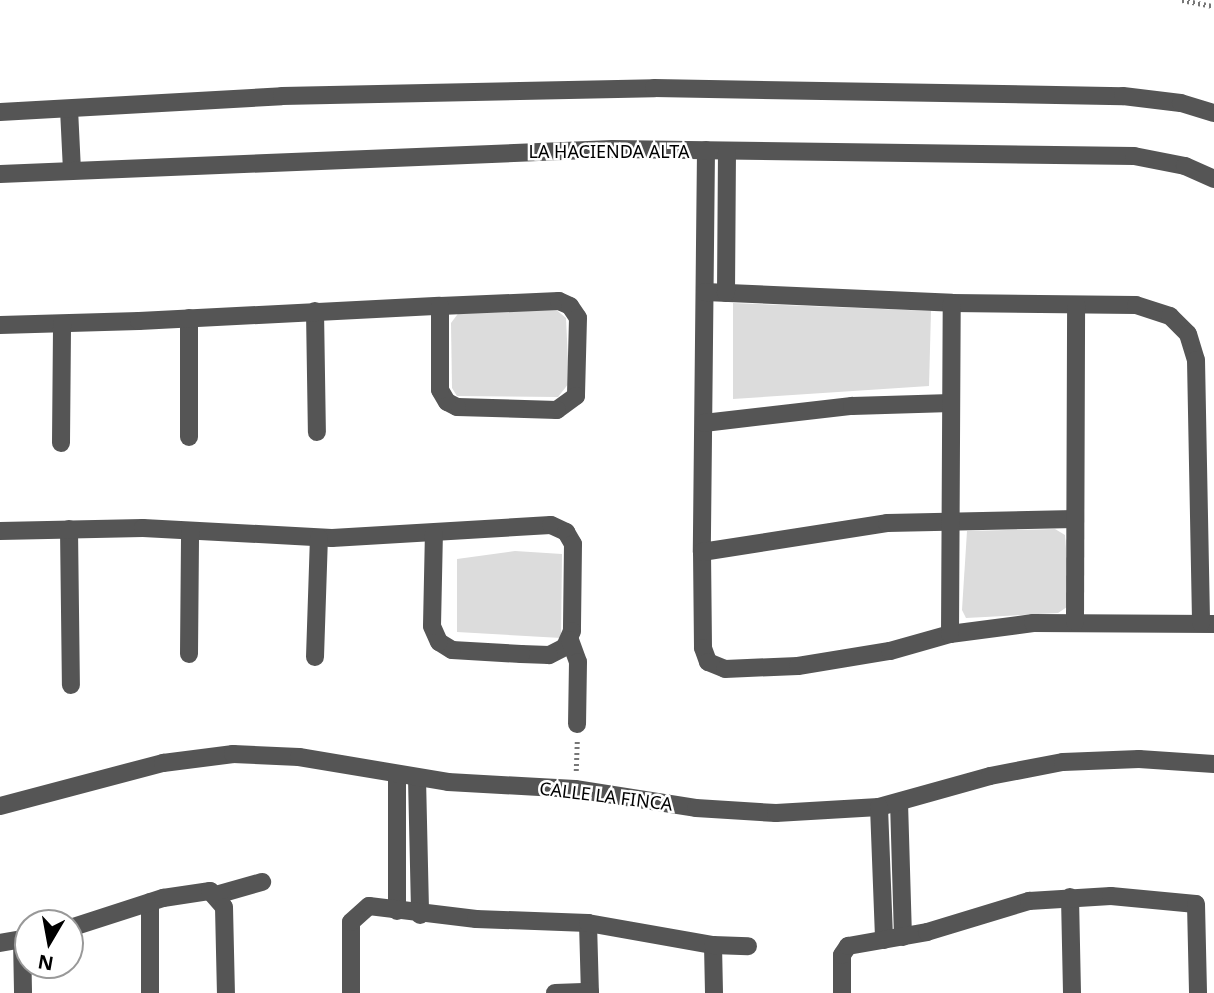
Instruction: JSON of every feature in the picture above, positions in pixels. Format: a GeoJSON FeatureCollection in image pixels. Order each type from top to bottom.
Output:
{"type":"FeatureCollection","features":[{"type":"Feature","properties":{"kind":"street"},"geometry":{"type":"LineString","coordinates":[[0,112],[323,94],[654,88],[1123,96],[1181,103],[1214,113]]}},
{"type":"Feature","properties":{"kind":"street"},"geometry":{"type":"LineString","coordinates":[[69,109],[72,170]]}},
{"type":"Feature","properties":{"kind":"street"},"geometry":{"type":"LineString","coordinates":[[705,292],[952,303],[1136,305],[1160,310],[1180,324],[1193,347],[1198,375],[1208,623],[1075,622],[950,634],[845,659],[719,669],[708,662],[703,648],[702,552],[706,150]]}},
{"type":"Feature","properties":{"kind":"street","name":"LA HACIENDA ALTA"},"geometry":{"type":"LineString","coordinates":[[0,174],[403,154],[706,150],[1134,156],[1185,166],[1214,179]]}},
{"type":"Feature","properties":{"kind":"street"},"geometry":{"type":"LineString","coordinates":[[726,293],[727,151]]}},
{"type":"Feature","properties":{"kind":"street"},"geometry":{"type":"LineString","coordinates":[[0,325],[62,324],[315,311],[559,301],[570,306],[578,318],[576,396],[557,410],[452,406],[440,390],[440,306]]}},
{"type":"Feature","properties":{"kind":"street"},"geometry":{"type":"LineString","coordinates":[[950,634],[952,303]]}},
{"type":"Feature","properties":{"kind":"street"},"geometry":{"type":"LineString","coordinates":[[1075,622],[1076,304]]}},
{"type":"Feature","properties":{"kind":"street"},"geometry":{"type":"LineString","coordinates":[[315,311],[317,432]]}},
{"type":"Feature","properties":{"kind":"street"},"geometry":{"type":"LineString","coordinates":[[188,318],[189,437]]}},
{"type":"Feature","properties":{"kind":"street"},"geometry":{"type":"LineString","coordinates":[[61,443],[62,324]]}},
{"type":"Feature","properties":{"kind":"street"},"geometry":{"type":"LineString","coordinates":[[704,423],[852,406],[951,403]]}},
{"type":"Feature","properties":{"kind":"street"},"geometry":{"type":"LineString","coordinates":[[702,552],[852,526],[1075,519]]}},
{"type":"Feature","properties":{"kind":"street"},"geometry":{"type":"LineString","coordinates":[[0,531],[190,531],[319,538],[551,526],[566,532],[574,551],[570,640],[578,662],[577,724]]}},
{"type":"Feature","properties":{"kind":"street"},"geometry":{"type":"LineString","coordinates":[[69,529],[71,685]]}},
{"type":"Feature","properties":{"kind":"street"},"geometry":{"type":"LineString","coordinates":[[189,654],[190,531]]}},
{"type":"Feature","properties":{"kind":"street"},"geometry":{"type":"LineString","coordinates":[[434,534],[432,626],[445,647],[549,655],[570,640]]}},
{"type":"Feature","properties":{"kind":"street"},"geometry":{"type":"LineString","coordinates":[[315,657],[319,538]]}},
{"type":"Feature","properties":{"kind":"street","name":"CALLE LA FINCA"},"geometry":{"type":"LineString","coordinates":[[0,806],[202,757],[299,757],[417,778],[575,789],[736,812],[810,813],[879,807],[990,776],[1063,762],[1139,759],[1214,764]]}},
{"type":"Feature","properties":{"kind":"street"},"geometry":{"type":"LineString","coordinates":[[397,774],[397,911]]}},
{"type":"Feature","properties":{"kind":"street"},"geometry":{"type":"LineString","coordinates":[[417,778],[420,915]]}},
{"type":"Feature","properties":{"kind":"street"},"geometry":{"type":"LineString","coordinates":[[898,802],[903,937]]}},
{"type":"Feature","properties":{"kind":"street"},"geometry":{"type":"LineString","coordinates":[[879,807],[884,940]]}},
{"type":"Feature","properties":{"kind":"street"},"geometry":{"type":"LineString","coordinates":[[216,895],[238,885],[262,882]]}},
{"type":"Feature","properties":{"kind":"street"},"geometry":{"type":"LineString","coordinates":[[84,923],[150,902],[202,891],[216,895],[224,907],[226,993]]}},
{"type":"Feature","properties":{"kind":"street"},"geometry":{"type":"LineString","coordinates":[[1070,897],[1072,993]]}},
{"type":"Feature","properties":{"kind":"street"},"geometry":{"type":"LineString","coordinates":[[842,993],[845,949],[903,937],[1029,901],[1070,897],[1137,897],[1196,904],[1198,993]]}},
{"type":"Feature","properties":{"kind":"street"},"geometry":{"type":"LineString","coordinates":[[150,902],[150,993]]}},
{"type":"Feature","properties":{"kind":"street"},"geometry":{"type":"LineString","coordinates":[[351,993],[354,917],[369,906],[420,915],[588,923],[713,945],[748,946]]}},
{"type":"Feature","properties":{"kind":"street"},"geometry":{"type":"LineString","coordinates":[[555,993],[590,992],[588,923]]}},
{"type":"Feature","properties":{"kind":"street"},"geometry":{"type":"LineString","coordinates":[[713,945],[714,993]]}},
{"type":"Feature","properties":{"kind":"path"},"geometry":{"type":"LineString","coordinates":[[1182,0],[1214,6]]}},
{"type":"Feature","properties":{"kind":"path"},"geometry":{"type":"LineString","coordinates":[[575,789],[577,724]]}},
{"type":"Feature","properties":{"kind":"shaded area"},"geometry":{"type":"Polygon","coordinates":[[[733,303],[931,311],[929,386],[733,399],[733,303]]]}},
{"type":"Feature","properties":{"kind":"shaded area"},"geometry":{"type":"Polygon","coordinates":[[[554,308],[566,318],[569,383],[558,397],[457,396],[452,388],[451,323],[460,311],[554,308]]]}},
{"type":"Feature","properties":{"kind":"shaded area"},"geometry":{"type":"Polygon","coordinates":[[[1055,529],[1065,535],[1070,605],[1058,613],[966,618],[962,610],[967,531],[1055,529]]]}},
{"type":"Feature","properties":{"kind":"shaded area"},"geometry":{"type":"Polygon","coordinates":[[[515,551],[562,554],[561,638],[457,632],[457,559],[515,551]]]}}]}
